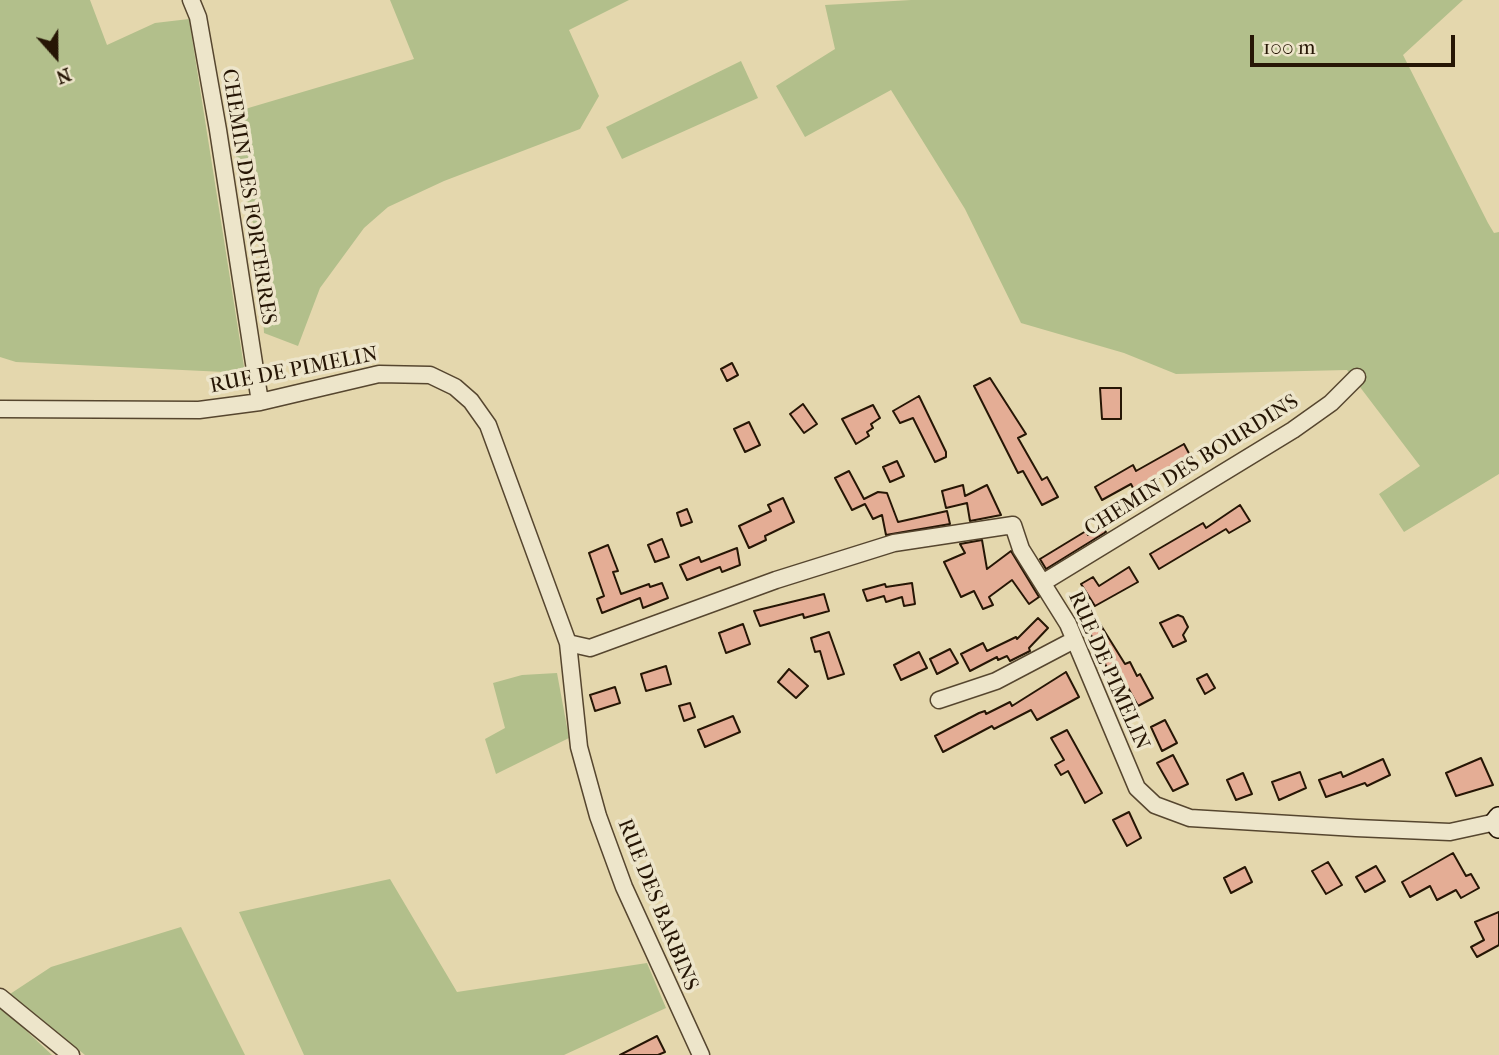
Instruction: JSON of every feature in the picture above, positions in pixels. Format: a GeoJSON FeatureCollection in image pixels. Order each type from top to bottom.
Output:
{"type":"FeatureCollection","features":[{"type":"Feature","properties":{"kind":"street","name":"CHEMIN DES FORTERRES"},"geometry":{"type":"LineString","coordinates":[[191,0],[198,17],[218,130],[260,402]]}},
{"type":"Feature","properties":{"kind":"street","name":"RUE DE PIMELIN"},"geometry":{"type":"LineString","coordinates":[[0,408],[151,412],[199,410],[260,402],[379,374],[430,375],[455,387],[471,401],[488,425],[568,643]]}},
{"type":"Feature","properties":{"kind":"street","name":"CHEMIN DES BOURDINS"},"geometry":{"type":"LineString","coordinates":[[1044,582],[1293,430],[1331,403],[1357,377]]}},
{"type":"Feature","properties":{"kind":"street","name":"RUE DE PIMELIN"},"geometry":{"type":"LineString","coordinates":[[570,660],[590,648],[837,560],[894,543],[959,531],[1013,525],[1021,549],[1044,582],[1074,640],[1137,788],[1146,800],[1168,812],[1225,821],[1450,832],[1498,823]]}},
{"type":"Feature","properties":{"kind":"street"},"geometry":{"type":"LineString","coordinates":[[939,699],[996,681],[1074,640]]}},
{"type":"Feature","properties":{"kind":"street"},"geometry":{"type":"LineString","coordinates":[[568,643],[590,648]]}},
{"type":"Feature","properties":{"kind":"street","name":"RUE DES BARBINS"},"geometry":{"type":"LineString","coordinates":[[568,643],[579,747],[598,816],[624,887],[700,1055]]}},
{"type":"Feature","properties":{"kind":"street"},"geometry":{"type":"LineString","coordinates":[[0,998],[71,1055]]}},
{"type":"Feature","properties":{"kind":"green space"},"geometry":{"type":"Polygon","coordinates":[[[0,0],[90,0],[107,45],[155,23],[189,19],[245,373],[16,362],[0,357],[0,0]]]}},
{"type":"Feature","properties":{"kind":"green space"},"geometry":{"type":"Polygon","coordinates":[[[390,0],[629,0],[569,30],[599,96],[580,129],[444,181],[388,207],[364,228],[320,288],[298,346],[264,333],[260,251],[232,140],[245,109],[414,59],[390,0]]]}},
{"type":"Feature","properties":{"kind":"green space"},"geometry":{"type":"Polygon","coordinates":[[[911,0],[1463,0],[1403,55],[1488,223],[1494,233],[1499,232],[1499,474],[1404,532],[1379,494],[1420,466],[1347,370],[1176,374],[1124,353],[1021,323],[965,209],[891,90],[805,137],[776,86],[835,49],[825,5],[911,0]]]}},
{"type":"Feature","properties":{"kind":"green space"},"geometry":{"type":"Polygon","coordinates":[[[741,61],[758,98],[622,159],[606,127],[741,61]]]}},
{"type":"Feature","properties":{"kind":"green space"},"geometry":{"type":"Polygon","coordinates":[[[557,673],[569,738],[496,774],[485,739],[505,728],[493,683],[522,675],[557,673]]]}},
{"type":"Feature","properties":{"kind":"green space"},"geometry":{"type":"Polygon","coordinates":[[[390,879],[457,992],[647,963],[666,1008],[564,1055],[304,1055],[239,912],[390,879]]]}},
{"type":"Feature","properties":{"kind":"green space"},"geometry":{"type":"Polygon","coordinates":[[[181,927],[245,1055],[85,1055],[10,994],[51,967],[181,927]]]}},
{"type":"Feature","properties":{"kind":"green space"},"geometry":{"type":"Polygon","coordinates":[[[0,1009],[16,1021],[52,1055],[0,1055],[0,1009]]]}},
{"type":"Feature","properties":{"kind":"building"},"geometry":{"type":"Polygon","coordinates":[[[732,363],[738,375],[727,381],[721,369],[732,363]]]}},
{"type":"Feature","properties":{"kind":"building"},"geometry":{"type":"Polygon","coordinates":[[[990,378],[1026,434],[1018,438],[1042,480],[1047,477],[1058,497],[1042,505],[1023,471],[1018,473],[974,386],[990,378]]]}},
{"type":"Feature","properties":{"kind":"building"},"geometry":{"type":"Polygon","coordinates":[[[1100,388],[1121,388],[1121,419],[1102,419],[1100,388]]]}},
{"type":"Feature","properties":{"kind":"building"},"geometry":{"type":"Polygon","coordinates":[[[919,396],[946,452],[946,457],[935,462],[913,418],[900,423],[893,411],[919,396]]]}},
{"type":"Feature","properties":{"kind":"building"},"geometry":{"type":"Polygon","coordinates":[[[803,404],[817,424],[804,433],[790,414],[803,404]]]}},
{"type":"Feature","properties":{"kind":"building"},"geometry":{"type":"Polygon","coordinates":[[[873,405],[880,418],[871,424],[873,428],[867,432],[869,436],[856,444],[842,419],[873,405]]]}},
{"type":"Feature","properties":{"kind":"building"},"geometry":{"type":"Polygon","coordinates":[[[749,422],[760,445],[745,452],[734,429],[749,422]]]}},
{"type":"Feature","properties":{"kind":"building"},"geometry":{"type":"Polygon","coordinates":[[[1184,444],[1192,459],[1135,492],[1131,484],[1102,500],[1095,487],[1133,465],[1136,471],[1184,444]]]}},
{"type":"Feature","properties":{"kind":"building"},"geometry":{"type":"Polygon","coordinates":[[[897,461],[904,476],[890,482],[883,467],[897,461]]]}},
{"type":"Feature","properties":{"kind":"building"},"geometry":{"type":"Polygon","coordinates":[[[849,471],[864,499],[878,492],[887,493],[898,522],[947,511],[950,524],[886,535],[882,515],[873,519],[865,504],[852,510],[835,478],[849,471]]]}},
{"type":"Feature","properties":{"kind":"building"},"geometry":{"type":"Polygon","coordinates":[[[963,485],[965,496],[987,485],[1001,515],[970,521],[967,503],[946,508],[942,491],[963,485]]]}},
{"type":"Feature","properties":{"kind":"building"},"geometry":{"type":"Polygon","coordinates":[[[783,498],[794,522],[765,536],[766,540],[749,548],[739,526],[771,511],[768,505],[783,498]]]}},
{"type":"Feature","properties":{"kind":"building"},"geometry":{"type":"Polygon","coordinates":[[[1240,505],[1250,521],[1229,533],[1226,529],[1159,569],[1150,554],[1203,523],[1206,528],[1240,505]]]}},
{"type":"Feature","properties":{"kind":"building"},"geometry":{"type":"Polygon","coordinates":[[[687,509],[692,522],[681,526],[677,513],[687,509]]]}},
{"type":"Feature","properties":{"kind":"building"},"geometry":{"type":"Polygon","coordinates":[[[1102,527],[1106,532],[1046,569],[1040,559],[1086,531],[1088,535],[1102,527]]]}},
{"type":"Feature","properties":{"kind":"building"},"geometry":{"type":"Polygon","coordinates":[[[662,539],[669,557],[655,562],[648,545],[662,539]]]}},
{"type":"Feature","properties":{"kind":"building"},"geometry":{"type":"Polygon","coordinates":[[[982,540],[987,569],[1011,551],[1039,597],[1029,604],[1012,580],[989,597],[993,605],[983,609],[974,591],[961,597],[944,562],[965,553],[960,544],[982,540]]]}},
{"type":"Feature","properties":{"kind":"building"},"geometry":{"type":"Polygon","coordinates":[[[608,545],[618,571],[613,572],[621,594],[649,584],[650,587],[662,583],[668,598],[643,608],[640,598],[602,613],[597,599],[604,596],[589,553],[608,545]]]}},
{"type":"Feature","properties":{"kind":"building"},"geometry":{"type":"Polygon","coordinates":[[[737,548],[740,565],[722,572],[720,567],[687,580],[680,565],[699,557],[701,562],[737,548]]]}},
{"type":"Feature","properties":{"kind":"building"},"geometry":{"type":"Polygon","coordinates":[[[1129,567],[1138,582],[1095,606],[1081,584],[1093,577],[1099,586],[1129,567]]]}},
{"type":"Feature","properties":{"kind":"building"},"geometry":{"type":"Polygon","coordinates":[[[912,583],[915,604],[904,606],[902,597],[886,602],[884,596],[867,601],[863,590],[885,584],[886,587],[912,583]]]}},
{"type":"Feature","properties":{"kind":"building"},"geometry":{"type":"Polygon","coordinates":[[[824,594],[829,611],[804,618],[803,614],[760,626],[754,611],[824,594]]]}},
{"type":"Feature","properties":{"kind":"building"},"geometry":{"type":"Polygon","coordinates":[[[1178,615],[1183,617],[1188,627],[1183,635],[1186,641],[1173,647],[1160,623],[1178,615]]]}},
{"type":"Feature","properties":{"kind":"building"},"geometry":{"type":"Polygon","coordinates":[[[1038,618],[1048,628],[1029,648],[1030,651],[1010,661],[1007,656],[998,660],[997,657],[970,671],[961,654],[983,643],[987,651],[1016,637],[1017,639],[1038,618]]]}},
{"type":"Feature","properties":{"kind":"building"},"geometry":{"type":"Polygon","coordinates":[[[743,624],[750,644],[726,653],[719,633],[743,624]]]}},
{"type":"Feature","properties":{"kind":"building"},"geometry":{"type":"Polygon","coordinates":[[[1100,624],[1125,664],[1130,662],[1137,676],[1140,674],[1153,698],[1138,706],[1121,675],[1118,677],[1115,672],[1110,674],[1089,631],[1100,624]]]}},
{"type":"Feature","properties":{"kind":"building"},"geometry":{"type":"Polygon","coordinates":[[[829,632],[844,674],[828,679],[820,651],[815,652],[811,638],[829,632]]]}},
{"type":"Feature","properties":{"kind":"building"},"geometry":{"type":"Polygon","coordinates":[[[950,649],[958,663],[937,674],[930,659],[950,649]]]}},
{"type":"Feature","properties":{"kind":"building"},"geometry":{"type":"Polygon","coordinates":[[[919,652],[927,668],[901,680],[894,665],[919,652]]]}},
{"type":"Feature","properties":{"kind":"building"},"geometry":{"type":"Polygon","coordinates":[[[666,666],[671,684],[646,691],[641,674],[666,666]]]}},
{"type":"Feature","properties":{"kind":"building"},"geometry":{"type":"Polygon","coordinates":[[[789,669],[808,686],[796,698],[778,682],[789,669]]]}},
{"type":"Feature","properties":{"kind":"building"},"geometry":{"type":"Polygon","coordinates":[[[1066,672],[1079,697],[1037,720],[1031,710],[994,729],[992,726],[943,752],[935,736],[979,713],[985,711],[986,714],[1010,702],[1012,706],[1066,672]]]}},
{"type":"Feature","properties":{"kind":"building"},"geometry":{"type":"Polygon","coordinates":[[[1207,674],[1215,688],[1205,694],[1197,679],[1207,674]]]}},
{"type":"Feature","properties":{"kind":"building"},"geometry":{"type":"Polygon","coordinates":[[[615,687],[620,703],[595,711],[590,695],[615,687]]]}},
{"type":"Feature","properties":{"kind":"building"},"geometry":{"type":"Polygon","coordinates":[[[690,703],[695,717],[684,721],[679,706],[690,703]]]}},
{"type":"Feature","properties":{"kind":"building"},"geometry":{"type":"Polygon","coordinates":[[[733,716],[740,732],[705,747],[698,730],[733,716]]]}},
{"type":"Feature","properties":{"kind":"building"},"geometry":{"type":"Polygon","coordinates":[[[1165,720],[1177,743],[1162,751],[1151,727],[1165,720]]]}},
{"type":"Feature","properties":{"kind":"building"},"geometry":{"type":"Polygon","coordinates":[[[1067,730],[1102,793],[1085,803],[1068,771],[1061,775],[1055,765],[1064,760],[1051,738],[1067,730]]]}},
{"type":"Feature","properties":{"kind":"building"},"geometry":{"type":"Polygon","coordinates":[[[1173,755],[1188,784],[1173,791],[1157,763],[1173,755]]]}},
{"type":"Feature","properties":{"kind":"building"},"geometry":{"type":"Polygon","coordinates":[[[1481,758],[1493,785],[1456,796],[1446,773],[1481,758]]]}},
{"type":"Feature","properties":{"kind":"building"},"geometry":{"type":"Polygon","coordinates":[[[1383,759],[1390,775],[1367,786],[1365,783],[1326,797],[1319,780],[1341,772],[1343,777],[1383,759]]]}},
{"type":"Feature","properties":{"kind":"building"},"geometry":{"type":"Polygon","coordinates":[[[1300,772],[1306,788],[1279,800],[1272,782],[1300,772]]]}},
{"type":"Feature","properties":{"kind":"building"},"geometry":{"type":"Polygon","coordinates":[[[1243,773],[1252,794],[1236,800],[1227,780],[1243,773]]]}},
{"type":"Feature","properties":{"kind":"building"},"geometry":{"type":"Polygon","coordinates":[[[1129,812],[1141,838],[1127,846],[1113,820],[1129,812]]]}},
{"type":"Feature","properties":{"kind":"building"},"geometry":{"type":"Polygon","coordinates":[[[1453,853],[1466,876],[1471,874],[1479,888],[1461,898],[1456,890],[1437,900],[1430,886],[1410,897],[1402,882],[1453,853]]]}},
{"type":"Feature","properties":{"kind":"building"},"geometry":{"type":"Polygon","coordinates":[[[1328,862],[1342,885],[1326,894],[1312,871],[1328,862]]]}},
{"type":"Feature","properties":{"kind":"building"},"geometry":{"type":"Polygon","coordinates":[[[1376,866],[1385,881],[1365,892],[1356,877],[1376,866]]]}},
{"type":"Feature","properties":{"kind":"building"},"geometry":{"type":"Polygon","coordinates":[[[1245,867],[1252,882],[1231,893],[1224,878],[1245,867]]]}},
{"type":"Feature","properties":{"kind":"building"},"geometry":{"type":"Polygon","coordinates":[[[1499,912],[1499,945],[1477,957],[1471,947],[1484,940],[1475,922],[1499,912]]]}},
{"type":"Feature","properties":{"kind":"building"},"geometry":{"type":"Polygon","coordinates":[[[657,1036],[665,1052],[658,1055],[620,1055],[657,1036]]]}}]}
